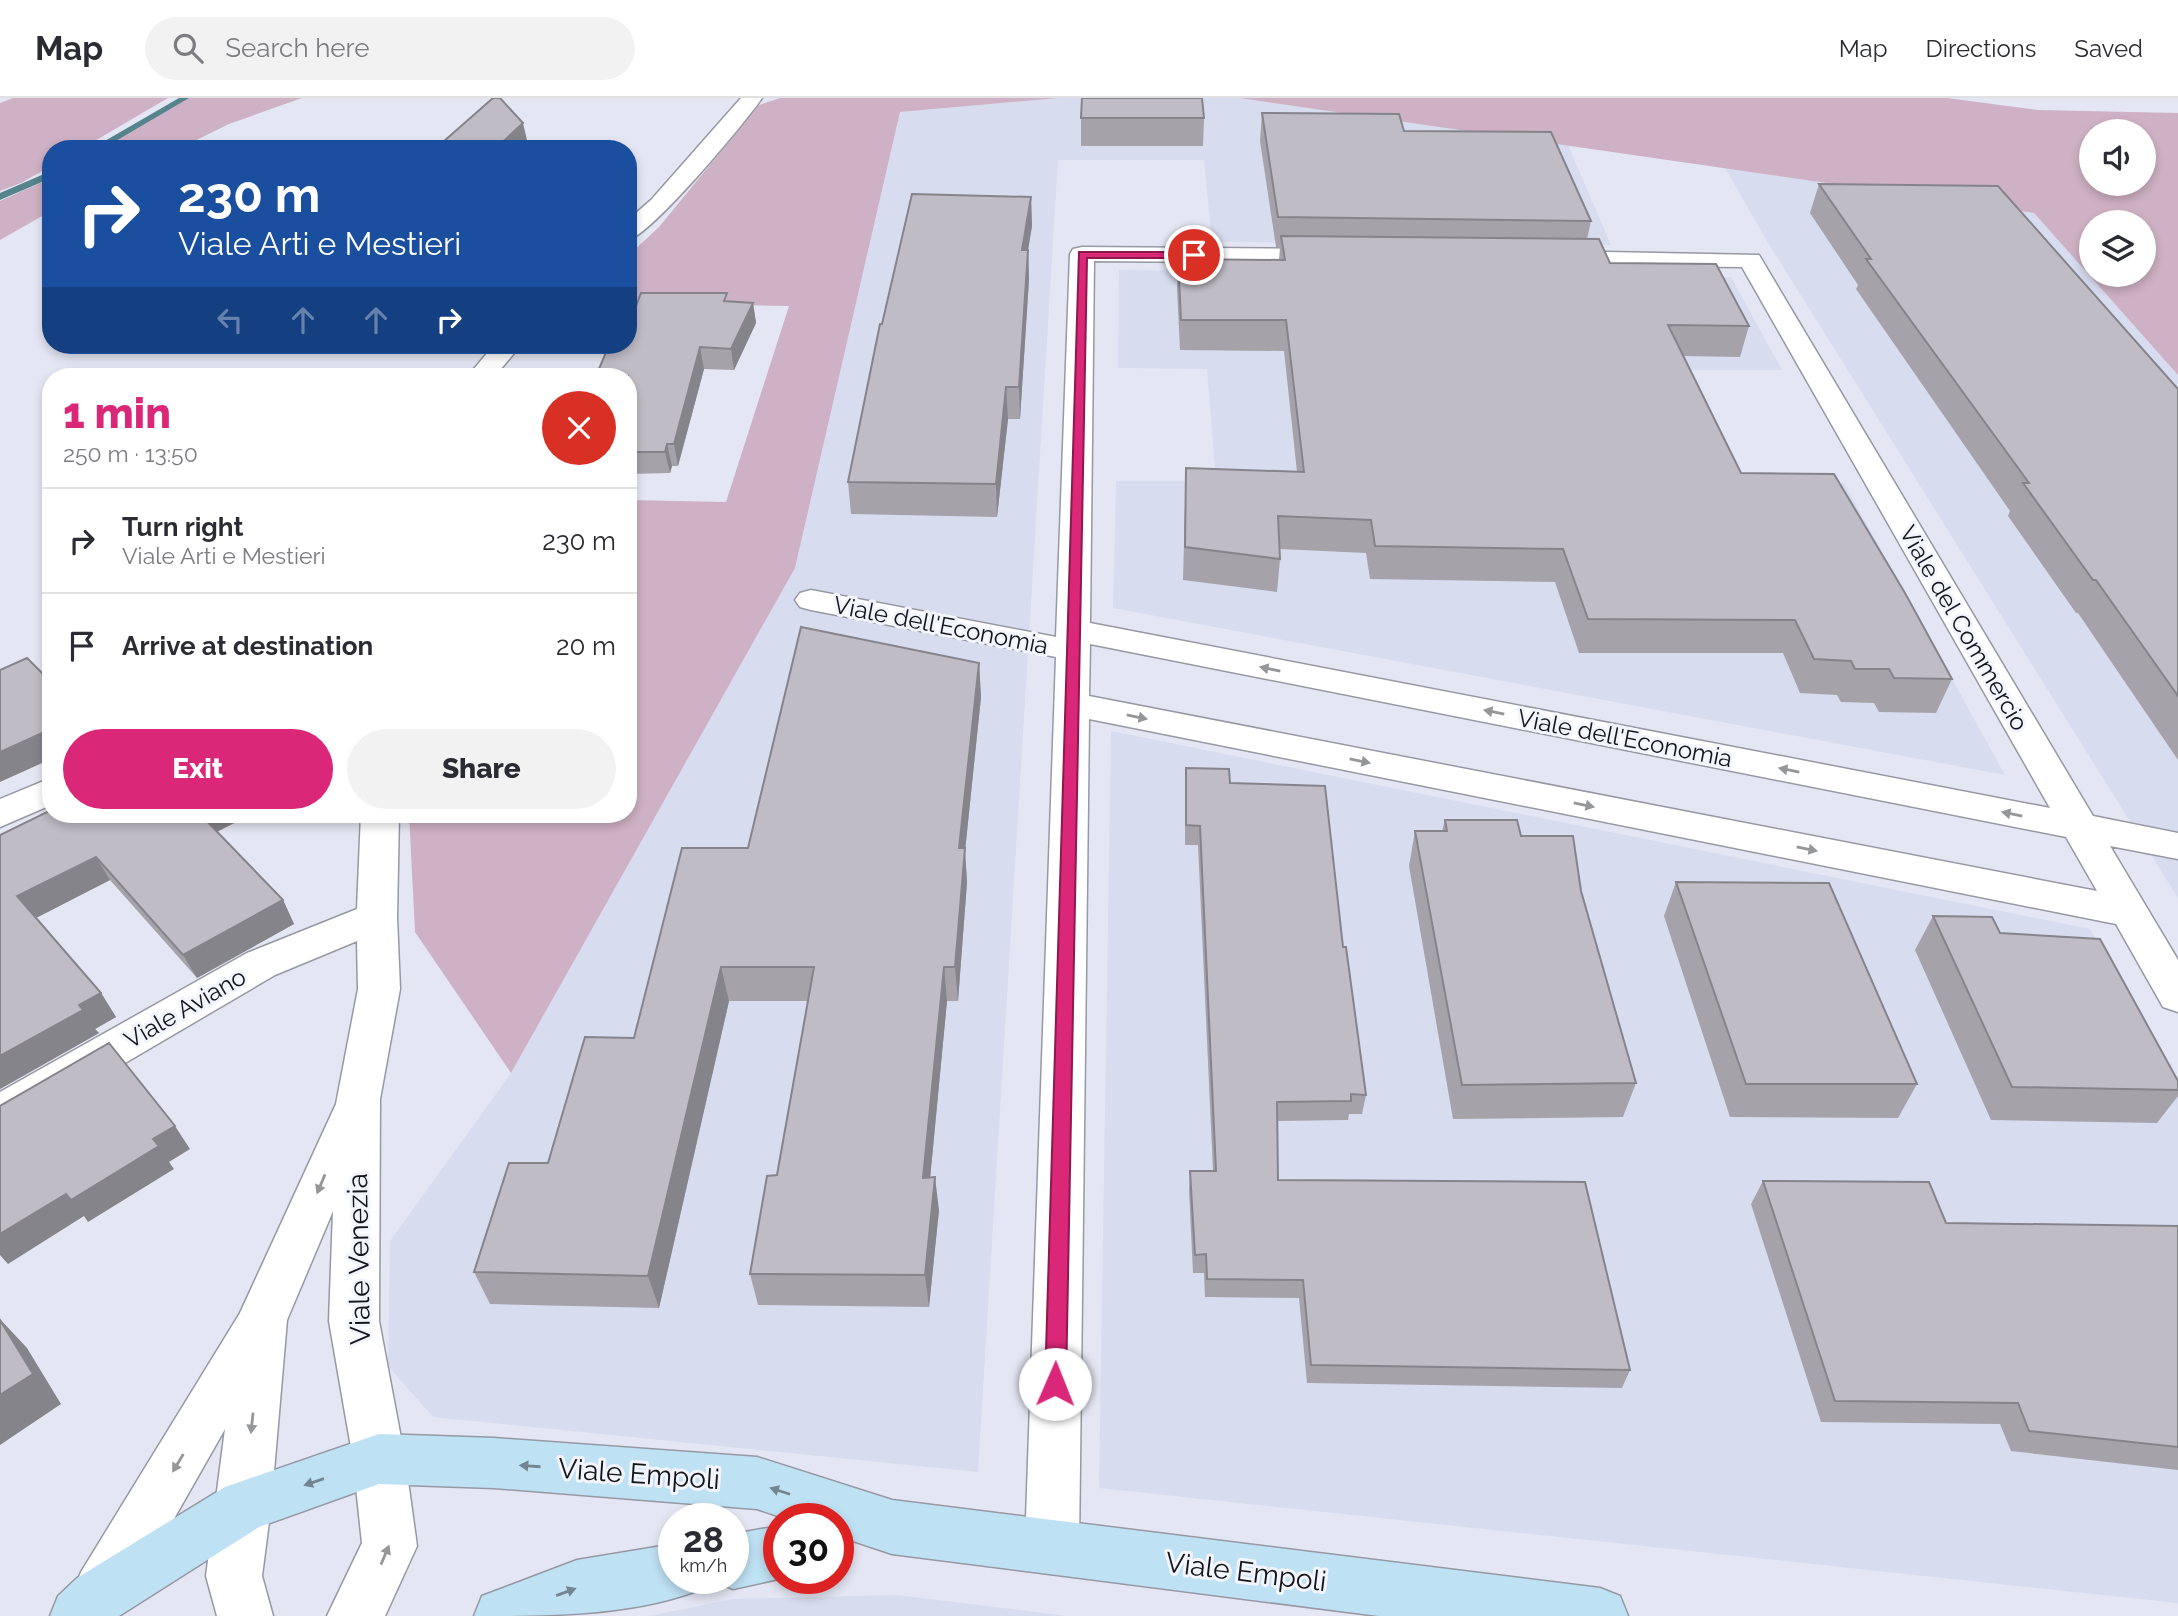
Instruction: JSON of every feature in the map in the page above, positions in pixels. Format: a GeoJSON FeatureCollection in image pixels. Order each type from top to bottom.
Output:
{"type":"FeatureCollection","features":[{"type":"Feature","properties":{"kind":"street"},"geometry":{"type":"LineString","coordinates":[[637,225],[659,205],[752,98]]}},
{"type":"Feature","properties":{"kind":"street"},"geometry":{"type":"LineString","coordinates":[[1052,1547],[1082,254],[1360,257]]}},
{"type":"Feature","properties":{"kind":"street","name":"Viale del Commercio"},"geometry":{"type":"LineString","coordinates":[[1527,258],[1750,260],[2178,996]]}},
{"type":"Feature","properties":{"kind":"street"},"geometry":{"type":"LineString","coordinates":[[488,368],[500,354]]}},
{"type":"Feature","properties":{"kind":"street","name":"Viale dell'Economia"},"geometry":{"type":"LineString","coordinates":[[811,600],[1072,640],[2178,846]]}},
{"type":"Feature","properties":{"kind":"street"},"geometry":{"type":"LineString","coordinates":[[1070,704],[2129,912]]}},
{"type":"Feature","properties":{"kind":"street"},"geometry":{"type":"LineString","coordinates":[[0,814],[42,794]]}},
{"type":"Feature","properties":{"kind":"street","name":"Viale Venezia"},"geometry":{"type":"LineString","coordinates":[[355,1616],[390,1546],[379,1459],[354,1321],[358,1099],[379,989],[377,917],[380,823]]}},
{"type":"Feature","properties":{"kind":"street","name":"Viale Aviano"},"geometry":{"type":"LineString","coordinates":[[0,1114],[261,964],[377,917]]}},
{"type":"Feature","properties":{"kind":"street","name":"Viale Venezia"},"geometry":{"type":"LineString","coordinates":[[88,1607],[262,1320],[358,1099]]}},
{"type":"Feature","properties":{"kind":"street","name":"Viale Venezia"},"geometry":{"type":"LineString","coordinates":[[245,1616],[234,1576],[244,1506],[262,1320]]}},
{"type":"Feature","properties":{"kind":"street","name":"Viale Empoli"},"geometry":{"type":"LineString","coordinates":[[379,1459],[494,1463],[757,1483],[892,1527],[1052,1547],[1366,1601],[1600,1616]]}},
{"type":"Feature","properties":{"kind":"street","name":"Viale Venezia"},"geometry":{"type":"LineString","coordinates":[[88,1607],[244,1506],[379,1459]]}},
{"type":"Feature","properties":{"kind":"street","name":"Viale Empoli"},"geometry":{"type":"LineString","coordinates":[[854,1535],[892,1527]]}},
{"type":"Feature","properties":{"kind":"street"},"geometry":{"type":"LineString","coordinates":[[502,1616],[577,1588],[658,1575]]}},
{"type":"Feature","properties":{"kind":"shaded area"},"geometry":{"type":"Polygon","coordinates":[[[13,98],[168,98],[96,140],[42,140],[42,171],[0,191],[0,103],[13,98]]]}},
{"type":"Feature","properties":{"kind":"shaded area"},"geometry":{"type":"Polygon","coordinates":[[[187,98],[302,98],[229,124],[196,140],[115,140],[187,98]]]}},
{"type":"Feature","properties":{"kind":"shaded area"},"geometry":{"type":"Polygon","coordinates":[[[780,98],[1059,98],[900,112],[795,568],[511,1073],[415,932],[409,823],[637,823],[637,500],[726,502],[789,306],[637,303],[637,248],[659,227],[759,105],[780,98]]]}},
{"type":"Feature","properties":{"kind":"shaded area"},"geometry":{"type":"Polygon","coordinates":[[[1059,98],[1239,98],[1568,145],[1611,245],[1212,242],[1204,160],[1058,160],[978,1472],[433,1417],[388,1366],[390,1241],[511,1073],[795,568],[900,112],[1059,98]]]}},
{"type":"Feature","properties":{"kind":"shaded area"},"geometry":{"type":"Polygon","coordinates":[[[1239,98],[1947,98],[2038,110],[2178,113],[2178,375],[2100,287],[2156,287],[2156,210],[2079,210],[2079,264],[2034,213],[1239,98]]]}},
{"type":"Feature","properties":{"kind":"shaded area"},"geometry":{"type":"Polygon","coordinates":[[[1725,168],[2034,213],[2079,264],[2079,287],[2100,287],[2178,375],[2178,898],[1770,246],[1725,168]]]}},
{"type":"Feature","properties":{"kind":"shaded area"},"geometry":{"type":"Polygon","coordinates":[[[42,182],[42,216],[0,240],[0,201],[42,182]]]}},
{"type":"Feature","properties":{"kind":"shaded area"},"geometry":{"type":"Polygon","coordinates":[[[1119,270],[1731,277],[1782,370],[1689,370],[1742,482],[1844,483],[2005,775],[1113,608],[1116,481],[1216,481],[1207,369],[1118,368],[1119,270]]]}},
{"type":"Feature","properties":{"kind":"shaded area"},"geometry":{"type":"Polygon","coordinates":[[[1111,731],[2090,929],[2178,1089],[2178,1603],[1099,1488],[1111,731]]]}},
{"type":"Feature","properties":{"kind":"shaded area"},"geometry":{"type":"Polygon","coordinates":[[[897,1595],[1068,1616],[649,1616],[733,1599],[897,1595]]]}},
{"type":"Feature","properties":{"kind":"building"},"geometry":{"type":"Polygon","coordinates":[[[493,98],[500,98],[523,123],[505,140],[445,140],[493,98]]]}},
{"type":"Feature","properties":{"kind":"building"},"geometry":{"type":"Polygon","coordinates":[[[1082,98],[1202,98],[1204,118],[1081,118],[1082,98]]]}},
{"type":"Feature","properties":{"kind":"building"},"geometry":{"type":"Polygon","coordinates":[[[1262,113],[1399,114],[1404,131],[1551,132],[1591,221],[1278,217],[1262,113]]]}},
{"type":"Feature","properties":{"kind":"building"},"geometry":{"type":"Polygon","coordinates":[[[1819,184],[1998,186],[2079,277],[2079,287],[2088,287],[2178,389],[2178,696],[2023,483],[2029,483],[1866,259],[1871,259],[1819,184]]]}},
{"type":"Feature","properties":{"kind":"building"},"geometry":{"type":"Polygon","coordinates":[[[912,194],[1031,197],[1022,250],[1028,250],[1019,387],[1006,387],[996,484],[848,482],[880,324],[912,194]]]}},
{"type":"Feature","properties":{"kind":"building"},"geometry":{"type":"Polygon","coordinates":[[[1281,236],[1599,239],[1610,263],[1716,264],[1749,326],[1668,325],[1741,473],[1834,474],[1905,593],[1952,679],[1894,678],[1889,669],[1855,669],[1851,661],[1814,659],[1795,620],[1588,619],[1563,549],[1375,546],[1371,520],[1278,516],[1280,559],[1185,547],[1186,468],[1304,472],[1286,320],[1181,320],[1178,259],[1285,260],[1281,236]]]}},
{"type":"Feature","properties":{"kind":"building"},"geometry":{"type":"Polygon","coordinates":[[[641,293],[727,293],[724,301],[753,303],[731,349],[700,347],[674,444],[667,444],[665,452],[637,452],[637,368],[599,368],[605,354],[637,354],[637,303],[641,293]]]}},
{"type":"Feature","properties":{"kind":"building"},"geometry":{"type":"Polygon","coordinates":[[[801,627],[979,663],[959,848],[965,848],[955,967],[944,967],[923,1178],[935,1177],[925,1275],[750,1274],[767,1176],[777,1175],[814,967],[721,967],[648,1276],[474,1272],[509,1163],[548,1163],[585,1037],[634,1038],[682,848],[748,848],[801,627]]]}},
{"type":"Feature","properties":{"kind":"building"},"geometry":{"type":"Polygon","coordinates":[[[27,658],[42,673],[42,733],[0,752],[0,670],[27,658]]]}},
{"type":"Feature","properties":{"kind":"building"},"geometry":{"type":"Polygon","coordinates":[[[1186,768],[1229,769],[1230,783],[1325,786],[1343,947],[1346,947],[1366,1095],[1351,1094],[1351,1101],[1277,1102],[1278,1180],[1585,1182],[1630,1370],[1311,1365],[1303,1280],[1207,1279],[1206,1254],[1195,1255],[1190,1171],[1216,1171],[1200,826],[1186,825],[1186,768]]]}},
{"type":"Feature","properties":{"kind":"building"},"geometry":{"type":"Polygon","coordinates":[[[42,814],[42,823],[209,823],[283,900],[183,955],[96,857],[17,896],[101,993],[79,1005],[83,1010],[0,1056],[0,835],[42,814]]]}},
{"type":"Feature","properties":{"kind":"building"},"geometry":{"type":"Polygon","coordinates":[[[1445,820],[1517,820],[1521,836],[1573,836],[1581,891],[1636,1083],[1462,1085],[1415,831],[1447,831],[1445,820]]]}},
{"type":"Feature","properties":{"kind":"building"},"geometry":{"type":"Polygon","coordinates":[[[1676,882],[1829,883],[1917,1084],[1746,1084],[1676,882]]]}},
{"type":"Feature","properties":{"kind":"building"},"geometry":{"type":"Polygon","coordinates":[[[1933,916],[1992,917],[2000,933],[2100,939],[2178,1081],[2178,1090],[2012,1087],[1933,916]]]}},
{"type":"Feature","properties":{"kind":"building"},"geometry":{"type":"Polygon","coordinates":[[[109,1043],[175,1126],[153,1139],[159,1146],[71,1200],[66,1194],[0,1234],[0,1106],[109,1043]]]}},
{"type":"Feature","properties":{"kind":"building"},"geometry":{"type":"Polygon","coordinates":[[[1763,1181],[1929,1182],[1946,1223],[2178,1226],[2178,1447],[2029,1431],[2018,1403],[1835,1401],[1763,1181]]]}},
{"type":"Feature","properties":{"kind":"building"},"geometry":{"type":"Polygon","coordinates":[[[0,1320],[33,1374],[0,1395],[0,1320]]]}},
{"type":"Feature","properties":{"kind":"waterway"},"geometry":{"type":"LineString","coordinates":[[111,140],[185,98]]}},
{"type":"Feature","properties":{"kind":"waterway"},"geometry":{"type":"LineString","coordinates":[[0,197],[42,178]]}},
{"type":"Feature","properties":{"kind":"route"},"geometry":{"type":"LineString","coordinates":[[1055,1384],[1082,254],[1194,255]]}}]}
